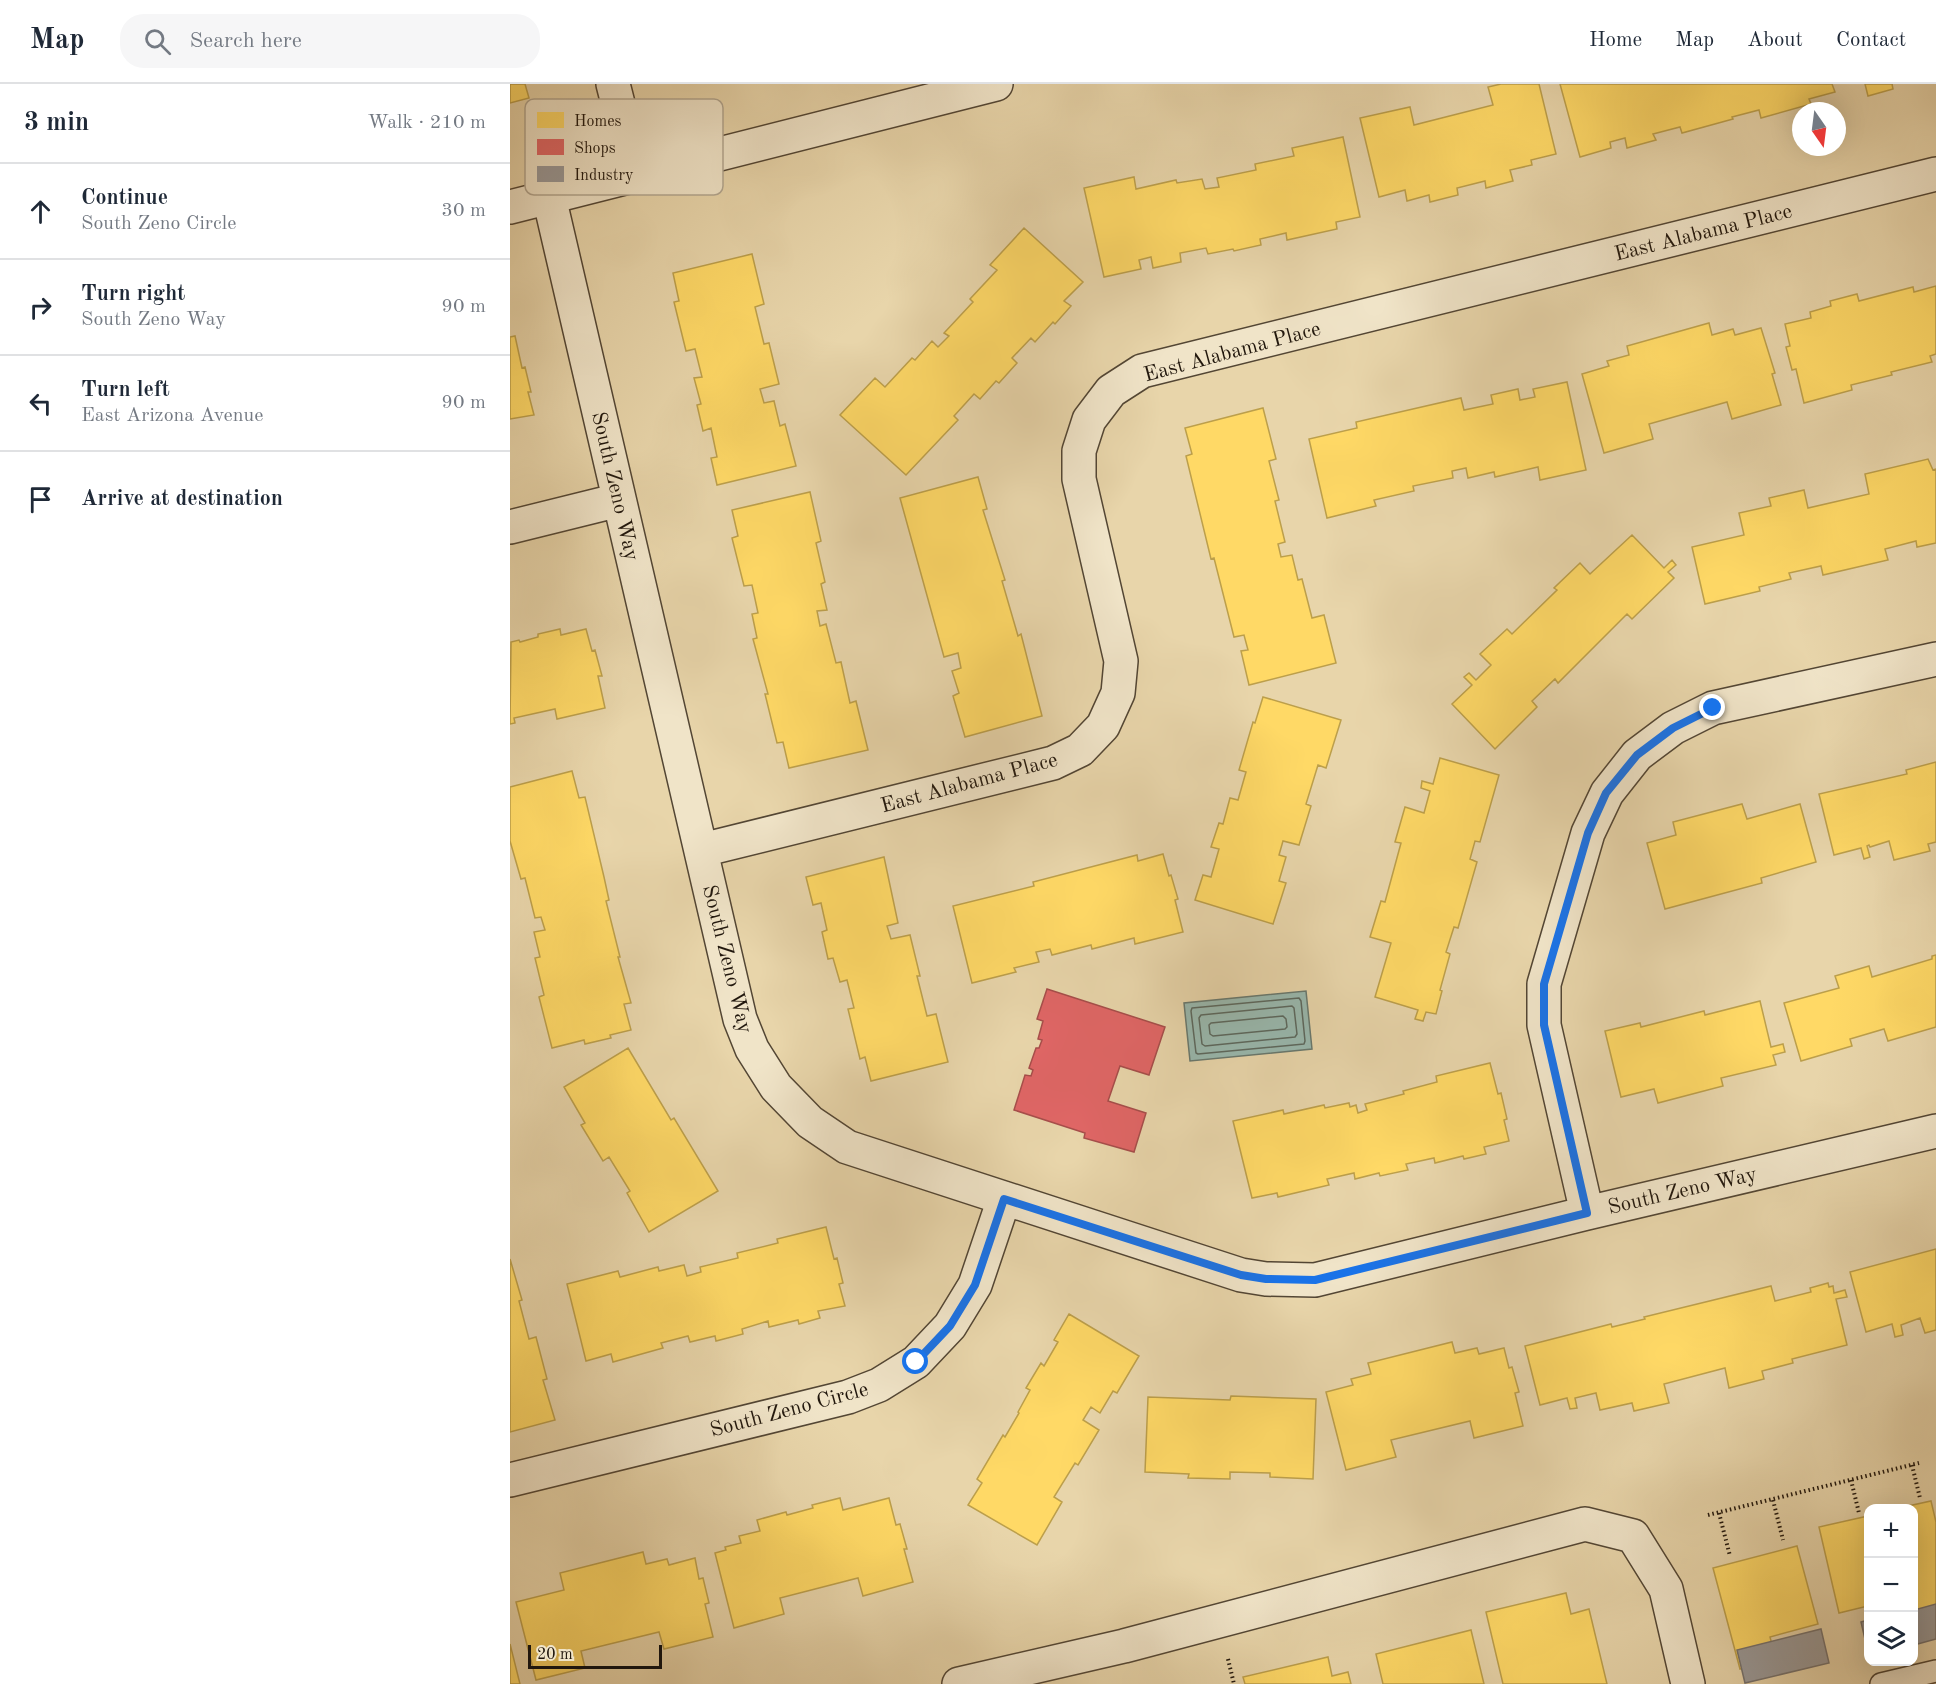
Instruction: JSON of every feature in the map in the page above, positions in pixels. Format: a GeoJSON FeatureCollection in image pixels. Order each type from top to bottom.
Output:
{"type":"FeatureCollection","features":[{"type":"Feature","properties":{"kind":"street"},"geometry":{"type":"LineString","coordinates":[[613,84],[617,99]]}},
{"type":"Feature","properties":{"kind":"street"},"geometry":{"type":"LineString","coordinates":[[723,152],[996,84]]}},
{"type":"Feature","properties":{"kind":"street","name":"East Alabama Place"},"geometry":{"type":"LineString","coordinates":[[702,850],[1053,763],[1080,750],[1103,726],[1118,693],[1121,661],[1079,479],[1079,451],[1089,420],[1111,391],[1142,371],[1936,174]]}},
{"type":"Feature","properties":{"kind":"street"},"geometry":{"type":"LineString","coordinates":[[510,207],[557,195]]}},
{"type":"Feature","properties":{"kind":"street","name":"South Zeno Way"},"geometry":{"type":"LineString","coordinates":[[549,197],[740,1019],[752,1049],[776,1087],[810,1122],[847,1147],[1241,1275],[1266,1279],[1315,1280],[1936,1131]]}},
{"type":"Feature","properties":{"kind":"street"},"geometry":{"type":"LineString","coordinates":[[510,527],[619,500]]}},
{"type":"Feature","properties":{"kind":"street"},"geometry":{"type":"LineString","coordinates":[[1587,1213],[1544,1025],[1544,984],[1588,833],[1606,793],[1637,755],[1673,728],[1713,708],[1936,659]]}},
{"type":"Feature","properties":{"kind":"street","name":"South Zeno Circle"},"geometry":{"type":"LineString","coordinates":[[510,1480],[848,1397],[879,1385],[916,1362],[950,1326],[975,1285],[1004,1199]]}},
{"type":"Feature","properties":{"kind":"street"},"geometry":{"type":"LineString","coordinates":[[959,1684],[1124,1646],[1585,1524],[1633,1536],[1666,1588],[1688,1684]]}},
{"type":"Feature","properties":{"kind":"lane"},"geometry":{"type":"LineString","coordinates":[[1881,1684],[1936,1671]]}},
{"type":"Feature","properties":{"kind":"path"},"geometry":{"type":"LineString","coordinates":[[1708,1515],[1919,1463]]}},
{"type":"Feature","properties":{"kind":"path"},"geometry":{"type":"LineString","coordinates":[[1912,1465],[1920,1498]]}},
{"type":"Feature","properties":{"kind":"path"},"geometry":{"type":"LineString","coordinates":[[1851,1480],[1859,1513]]}},
{"type":"Feature","properties":{"kind":"path"},"geometry":{"type":"LineString","coordinates":[[1773,1499],[1783,1540]]}},
{"type":"Feature","properties":{"kind":"path"},"geometry":{"type":"LineString","coordinates":[[1719,1513],[1730,1556]]}},
{"type":"Feature","properties":{"kind":"path"},"geometry":{"type":"LineString","coordinates":[[1228,1657],[1234,1684]]}},
{"type":"Feature","properties":{"kind":"water"},"geometry":{"type":"Polygon","coordinates":[[[1306,991],[1312,1049],[1190,1061],[1184,1003],[1306,991]]]}},
{"type":"Feature","properties":{"kind":"building: Homes"},"geometry":{"type":"Polygon","coordinates":[[[510,84],[525,84],[529,98],[510,103],[510,84]]]}},
{"type":"Feature","properties":{"kind":"building: Homes"},"geometry":{"type":"Polygon","coordinates":[[[1501,84],[1539,84],[1556,154],[1531,160],[1532,165],[1510,170],[1513,181],[1486,188],[1485,181],[1457,188],[1458,195],[1430,202],[1429,195],[1407,201],[1405,190],[1379,197],[1360,118],[1410,107],[1414,125],[1493,105],[1488,87],[1501,84]]]}},
{"type":"Feature","properties":{"kind":"building: Homes"},"geometry":{"type":"Polygon","coordinates":[[[1560,84],[1832,84],[1835,92],[1809,99],[1810,102],[1792,102],[1792,109],[1761,118],[1759,110],[1682,133],[1680,127],[1653,134],[1656,140],[1627,148],[1625,138],[1610,142],[1611,148],[1580,157],[1560,84]]]}},
{"type":"Feature","properties":{"kind":"building: Homes"},"geometry":{"type":"Polygon","coordinates":[[[1865,84],[1892,84],[1893,89],[1868,96],[1865,84]]]}},
{"type":"Feature","properties":{"kind":"building: Homes"},"geometry":{"type":"Polygon","coordinates":[[[1343,137],[1360,217],[1336,222],[1337,229],[1287,240],[1286,233],[1260,239],[1261,245],[1234,251],[1233,249],[1208,254],[1206,248],[1180,253],[1181,262],[1153,268],[1151,257],[1139,260],[1141,269],[1104,277],[1084,188],[1134,177],[1136,189],[1176,180],[1177,183],[1202,179],[1205,189],[1219,187],[1217,178],[1256,170],[1255,164],[1294,156],[1292,148],[1343,137]]]}},
{"type":"Feature","properties":{"kind":"building: Homes"},"geometry":{"type":"Polygon","coordinates":[[[1024,228],[1083,282],[1064,301],[1071,306],[1055,324],[1053,322],[1035,342],[1031,338],[1012,358],[1017,363],[999,383],[996,381],[980,399],[974,394],[954,416],[958,420],[906,475],[840,415],[875,378],[885,387],[912,358],[915,360],[932,341],[938,347],[949,336],[944,333],[973,302],[970,299],[997,270],[990,265],[1024,228]]]}},
{"type":"Feature","properties":{"kind":"building: Homes"},"geometry":{"type":"Polygon","coordinates":[[[752,254],[764,304],[755,307],[764,344],[769,343],[779,384],[760,389],[764,403],[774,401],[780,426],[785,424],[796,466],[717,485],[711,458],[717,457],[711,428],[703,431],[697,405],[701,404],[694,378],[702,377],[695,349],[686,351],[674,302],[679,301],[673,273],[752,254]]]}},
{"type":"Feature","properties":{"kind":"building: Homes"},"geometry":{"type":"Polygon","coordinates":[[[1936,286],[1936,354],[1930,356],[1932,362],[1891,372],[1892,375],[1851,385],[1852,390],[1804,403],[1796,369],[1792,370],[1786,347],[1790,346],[1785,324],[1811,318],[1810,312],[1831,306],[1830,301],[1857,294],[1859,301],[1913,287],[1914,292],[1936,286]]]}},
{"type":"Feature","properties":{"kind":"building: Homes"},"geometry":{"type":"Polygon","coordinates":[[[1709,323],[1712,335],[1733,329],[1735,335],[1761,328],[1775,373],[1772,374],[1781,405],[1732,419],[1727,402],[1649,424],[1653,439],[1604,453],[1582,374],[1609,366],[1607,361],[1629,355],[1627,346],[1709,323]]]}},
{"type":"Feature","properties":{"kind":"building: Homes"},"geometry":{"type":"Polygon","coordinates":[[[515,336],[522,368],[525,367],[534,415],[510,419],[510,337],[515,336]]]}},
{"type":"Feature","properties":{"kind":"building: Homes"},"geometry":{"type":"Polygon","coordinates":[[[1567,382],[1586,470],[1540,480],[1538,467],[1495,477],[1494,472],[1468,478],[1466,468],[1452,471],[1453,478],[1413,486],[1414,491],[1374,500],[1376,506],[1327,518],[1309,439],[1357,428],[1356,422],[1461,398],[1464,410],[1493,404],[1491,395],[1518,389],[1520,400],[1535,397],[1533,389],[1567,382]]]}},
{"type":"Feature","properties":{"kind":"building: Homes"},"geometry":{"type":"Polygon","coordinates":[[[1263,408],[1276,459],[1269,461],[1279,500],[1275,501],[1285,542],[1278,544],[1281,557],[1292,555],[1298,580],[1302,579],[1312,618],[1324,615],[1336,663],[1249,685],[1241,651],[1248,650],[1244,635],[1234,637],[1214,558],[1211,559],[1186,456],[1192,454],[1185,428],[1263,408]]]}},
{"type":"Feature","properties":{"kind":"building: Homes"},"geometry":{"type":"Polygon","coordinates":[[[1928,459],[1933,470],[1936,469],[1936,543],[1917,547],[1916,541],[1885,549],[1888,560],[1823,575],[1821,566],[1789,573],[1791,579],[1759,587],[1760,591],[1705,604],[1692,547],[1744,535],[1739,513],[1771,506],[1769,498],[1804,490],[1808,508],[1869,494],[1865,474],[1928,459]]]}},
{"type":"Feature","properties":{"kind":"building: Homes"},"geometry":{"type":"Polygon","coordinates":[[[978,477],[987,509],[983,510],[1005,580],[1002,581],[1018,636],[1021,634],[1042,716],[965,737],[953,696],[959,693],[952,671],[961,668],[958,653],[944,657],[900,498],[978,477]]]}},
{"type":"Feature","properties":{"kind":"building: Homes"},"geometry":{"type":"Polygon","coordinates":[[[810,492],[821,541],[816,543],[825,582],[821,584],[827,610],[817,611],[820,626],[826,624],[836,663],[841,662],[850,703],[856,701],[868,750],[789,768],[783,742],[777,743],[765,694],[768,694],[753,639],[757,638],[752,614],[758,613],[752,585],[744,586],[732,538],[738,536],[732,510],[810,492]]]}},
{"type":"Feature","properties":{"kind":"building: Homes"},"geometry":{"type":"Polygon","coordinates":[[[1632,535],[1664,568],[1672,560],[1676,565],[1668,572],[1674,578],[1632,619],[1627,614],[1558,683],[1555,679],[1532,701],[1537,707],[1495,749],[1452,704],[1472,685],[1464,677],[1469,673],[1476,680],[1491,665],[1480,654],[1507,629],[1512,634],[1557,590],[1554,588],[1580,563],[1590,574],[1632,535]]]}},
{"type":"Feature","properties":{"kind":"building: Homes"},"geometry":{"type":"Polygon","coordinates":[[[560,629],[561,635],[586,629],[602,676],[598,676],[605,708],[557,719],[555,709],[514,718],[515,723],[510,724],[511,642],[519,640],[520,642],[538,637],[538,634],[560,629]]]}},
{"type":"Feature","properties":{"kind":"building: Homes"},"geometry":{"type":"Polygon","coordinates":[[[1263,697],[1341,720],[1326,768],[1318,765],[1306,804],[1311,806],[1299,845],[1283,841],[1279,855],[1286,857],[1279,881],[1286,883],[1273,924],[1195,900],[1203,875],[1211,877],[1219,849],[1211,847],[1219,823],[1223,824],[1230,798],[1238,800],[1246,772],[1239,770],[1263,697]]]}},
{"type":"Feature","properties":{"kind":"building: Homes"},"geometry":{"type":"Polygon","coordinates":[[[1440,758],[1499,775],[1480,842],[1475,841],[1470,859],[1477,862],[1458,928],[1454,927],[1446,952],[1450,954],[1436,1014],[1426,1012],[1423,1021],[1415,1019],[1418,1010],[1375,997],[1391,943],[1370,937],[1381,901],[1385,902],[1401,843],[1395,842],[1405,807],[1424,813],[1430,791],[1421,788],[1422,781],[1433,784],[1440,758]]]}},
{"type":"Feature","properties":{"kind":"building: Homes"},"geometry":{"type":"Polygon","coordinates":[[[1936,762],[1936,842],[1928,844],[1930,851],[1894,860],[1889,841],[1867,846],[1870,857],[1864,859],[1861,848],[1834,855],[1819,794],[1907,774],[1906,770],[1936,762]]]}},
{"type":"Feature","properties":{"kind":"building: Homes"},"geometry":{"type":"Polygon","coordinates":[[[572,771],[579,798],[585,797],[604,877],[609,900],[606,901],[620,957],[618,957],[631,1003],[624,1004],[631,1030],[610,1035],[611,1038],[585,1044],[584,1040],[552,1048],[539,997],[544,995],[535,958],[540,957],[534,932],[545,930],[541,917],[535,918],[525,878],[521,879],[510,841],[510,787],[572,771]]]}},
{"type":"Feature","properties":{"kind":"building: Homes"},"geometry":{"type":"Polygon","coordinates":[[[1742,804],[1747,819],[1800,804],[1816,862],[1761,878],[1762,883],[1665,909],[1647,843],[1676,835],[1673,822],[1742,804]]]}},
{"type":"Feature","properties":{"kind":"building: Homes"},"geometry":{"type":"Polygon","coordinates":[[[1163,854],[1178,899],[1175,900],[1183,932],[1135,944],[1134,938],[1092,949],[1091,945],[1052,955],[1050,949],[1036,952],[1039,962],[1014,968],[1016,972],[972,983],[953,906],[1034,886],[1033,882],[1137,855],[1138,861],[1163,854]]]}},
{"type":"Feature","properties":{"kind":"building: Homes"},"geometry":{"type":"Polygon","coordinates":[[[884,857],[898,923],[887,926],[891,939],[910,935],[927,1016],[936,1014],[948,1062],[871,1081],[865,1057],[860,1059],[848,1009],[854,1008],[847,980],[840,982],[833,958],[828,959],[822,932],[827,930],[821,903],[813,905],[806,877],[884,857]]]}},
{"type":"Feature","properties":{"kind":"building: Homes"},"geometry":{"type":"Polygon","coordinates":[[[1936,955],[1936,1027],[1888,1041],[1884,1029],[1850,1039],[1852,1046],[1801,1061],[1784,1003],[1839,988],[1835,976],[1869,966],[1872,977],[1932,959],[1932,956],[1936,955]]]}},
{"type":"Feature","properties":{"kind":"building: Homes"},"geometry":{"type":"Polygon","coordinates":[[[1760,1001],[1771,1047],[1783,1044],[1785,1052],[1773,1055],[1776,1065],[1721,1078],[1723,1086],[1658,1103],[1654,1089],[1621,1097],[1605,1031],[1640,1023],[1641,1027],[1704,1011],[1705,1015],[1760,1001]]]}},
{"type":"Feature","properties":{"kind":"building: Homes"},"geometry":{"type":"Polygon","coordinates":[[[628,1048],[671,1120],[674,1118],[718,1191],[649,1232],[627,1193],[630,1191],[609,1157],[603,1161],[581,1125],[585,1123],[564,1087],[628,1048]]]}},
{"type":"Feature","properties":{"kind":"building: Homes"},"geometry":{"type":"Polygon","coordinates":[[[1490,1063],[1498,1094],[1501,1093],[1509,1141],[1484,1147],[1486,1154],[1464,1159],[1463,1156],[1435,1163],[1434,1158],[1406,1164],[1408,1170],[1380,1176],[1379,1173],[1355,1179],[1354,1173],[1327,1179],[1329,1185],[1278,1197],[1277,1193],[1252,1198],[1233,1121],[1283,1110],[1284,1114],[1324,1105],[1325,1108],[1349,1103],[1350,1107],[1356,1105],[1358,1113],[1367,1110],[1365,1104],[1404,1094],[1403,1091],[1437,1082],[1436,1076],[1490,1063]]]}},
{"type":"Feature","properties":{"kind":"building: Homes"},"geometry":{"type":"Polygon","coordinates":[[[826,1227],[834,1259],[837,1258],[843,1283],[839,1284],[845,1306],[818,1311],[820,1318],[799,1324],[798,1320],[769,1327],[768,1321],[742,1329],[743,1334],[716,1341],[715,1336],[690,1342],[688,1336],[661,1343],[663,1348],[613,1362],[611,1354],[586,1361],[567,1284],[618,1271],[620,1277],[658,1267],[659,1271],[684,1265],[687,1276],[701,1272],[700,1267],[738,1258],[737,1253],[778,1243],[777,1239],[826,1227]]]}},
{"type":"Feature","properties":{"kind":"building: Homes"},"geometry":{"type":"Polygon","coordinates":[[[1936,1249],[1936,1330],[1925,1333],[1920,1318],[1901,1325],[1903,1335],[1895,1337],[1892,1324],[1866,1332],[1850,1272],[1936,1249]]]}},
{"type":"Feature","properties":{"kind":"building: Homes"},"geometry":{"type":"Polygon","coordinates":[[[510,1259],[522,1300],[519,1301],[529,1339],[536,1337],[547,1379],[543,1380],[555,1420],[510,1432],[510,1259]]]}},
{"type":"Feature","properties":{"kind":"building: Homes"},"geometry":{"type":"Polygon","coordinates":[[[1828,1283],[1829,1287],[1833,1286],[1834,1293],[1845,1290],[1847,1297],[1836,1299],[1847,1345],[1792,1359],[1793,1363],[1762,1371],[1764,1379],[1729,1388],[1725,1368],[1664,1384],[1669,1403],[1634,1411],[1632,1403],[1600,1410],[1596,1393],[1575,1398],[1577,1408],[1570,1409],[1567,1398],[1540,1405],[1525,1346],[1611,1324],[1612,1327],[1645,1319],[1644,1317],[1771,1286],[1775,1301],[1811,1292],[1810,1288],[1828,1283]]]}},
{"type":"Feature","properties":{"kind":"building: Homes"},"geometry":{"type":"Polygon","coordinates":[[[1069,1314],[1139,1356],[1117,1393],[1113,1391],[1100,1413],[1091,1407],[1083,1420],[1099,1430],[1078,1465],[1075,1463],[1054,1497],[1062,1502],[1037,1545],[968,1505],[982,1483],[977,1479],[1019,1413],[1030,1390],[1026,1388],[1041,1363],[1044,1366],[1058,1342],[1054,1340],[1069,1314]]]}},
{"type":"Feature","properties":{"kind":"building: Homes"},"geometry":{"type":"Polygon","coordinates":[[[1452,1342],[1455,1353],[1477,1348],[1479,1354],[1504,1348],[1519,1392],[1515,1393],[1523,1426],[1474,1438],[1470,1421],[1391,1440],[1396,1457],[1346,1470],[1326,1392],[1353,1385],[1351,1379],[1371,1374],[1368,1363],[1452,1342]]]}},
{"type":"Feature","properties":{"kind":"building: Homes"},"geometry":{"type":"Polygon","coordinates":[[[1231,1396],[1316,1399],[1313,1479],[1270,1477],[1270,1473],[1230,1472],[1230,1479],[1188,1478],[1189,1474],[1145,1472],[1148,1397],[1230,1400],[1231,1396]]]}},
{"type":"Feature","properties":{"kind":"building: Homes"},"geometry":{"type":"Polygon","coordinates":[[[840,1498],[843,1510],[889,1498],[896,1525],[900,1524],[913,1582],[863,1596],[858,1578],[780,1598],[784,1614],[734,1628],[715,1553],[726,1550],[725,1547],[741,1543],[739,1536],[760,1531],[757,1520],[786,1512],[787,1515],[813,1508],[812,1505],[840,1498]]]}},
{"type":"Feature","properties":{"kind":"building: Homes"},"geometry":{"type":"Polygon","coordinates":[[[1931,1501],[1936,1522],[1936,1629],[1918,1633],[1918,1504],[1931,1501]]]}},
{"type":"Feature","properties":{"kind":"building: Homes"},"geometry":{"type":"Polygon","coordinates":[[[1864,1517],[1864,1607],[1839,1613],[1819,1527],[1864,1517]]]}},
{"type":"Feature","properties":{"kind":"building: Homes"},"geometry":{"type":"Polygon","coordinates":[[[1797,1546],[1818,1624],[1770,1637],[1776,1660],[1740,1669],[1713,1568],[1797,1546]]]}},
{"type":"Feature","properties":{"kind":"building: Homes"},"geometry":{"type":"Polygon","coordinates":[[[643,1552],[646,1564],[667,1559],[669,1565],[695,1558],[699,1579],[703,1578],[709,1603],[705,1604],[713,1637],[664,1649],[659,1632],[581,1651],[585,1668],[536,1680],[516,1602],[564,1590],[560,1573],[643,1552]]]}},
{"type":"Feature","properties":{"kind":"building: Homes"},"geometry":{"type":"Polygon","coordinates":[[[1566,1593],[1571,1614],[1589,1609],[1607,1684],[1503,1684],[1486,1612],[1566,1593]]]}},
{"type":"Feature","properties":{"kind":"building: Homes"},"geometry":{"type":"Polygon","coordinates":[[[1471,1630],[1484,1684],[1383,1684],[1376,1654],[1471,1630]]]}},
{"type":"Feature","properties":{"kind":"building: Homes"},"geometry":{"type":"Polygon","coordinates":[[[510,1644],[520,1684],[510,1684],[510,1644]]]}},
{"type":"Feature","properties":{"kind":"building: Homes"},"geometry":{"type":"Polygon","coordinates":[[[1328,1657],[1332,1676],[1348,1672],[1351,1684],[1245,1684],[1243,1677],[1328,1657]]]}},
{"type":"Feature","properties":{"kind":"building: Shops"},"geometry":{"type":"Polygon","coordinates":[[[1047,989],[1165,1027],[1149,1075],[1120,1066],[1108,1101],[1146,1113],[1134,1152],[1084,1138],[1085,1133],[1014,1110],[1025,1075],[1031,1076],[1033,1070],[1029,1068],[1036,1048],[1039,1048],[1042,1040],[1038,1039],[1043,1021],[1037,1019],[1047,989]]]}},
{"type":"Feature","properties":{"kind":"building: Industry"},"geometry":{"type":"Polygon","coordinates":[[[1936,1604],[1936,1639],[1918,1644],[1918,1609],[1936,1604]]]}},
{"type":"Feature","properties":{"kind":"building: Industry"},"geometry":{"type":"Polygon","coordinates":[[[1821,1629],[1829,1663],[1745,1683],[1737,1650],[1821,1629]]]}},
{"type":"Feature","properties":{"kind":"route"},"geometry":{"type":"LineString","coordinates":[[916,1362],[950,1326],[975,1285],[1004,1199],[1241,1275],[1266,1279],[1315,1280],[1587,1213],[1544,1025],[1544,984],[1588,833],[1606,793],[1637,755],[1673,728],[1713,708]]}}]}
